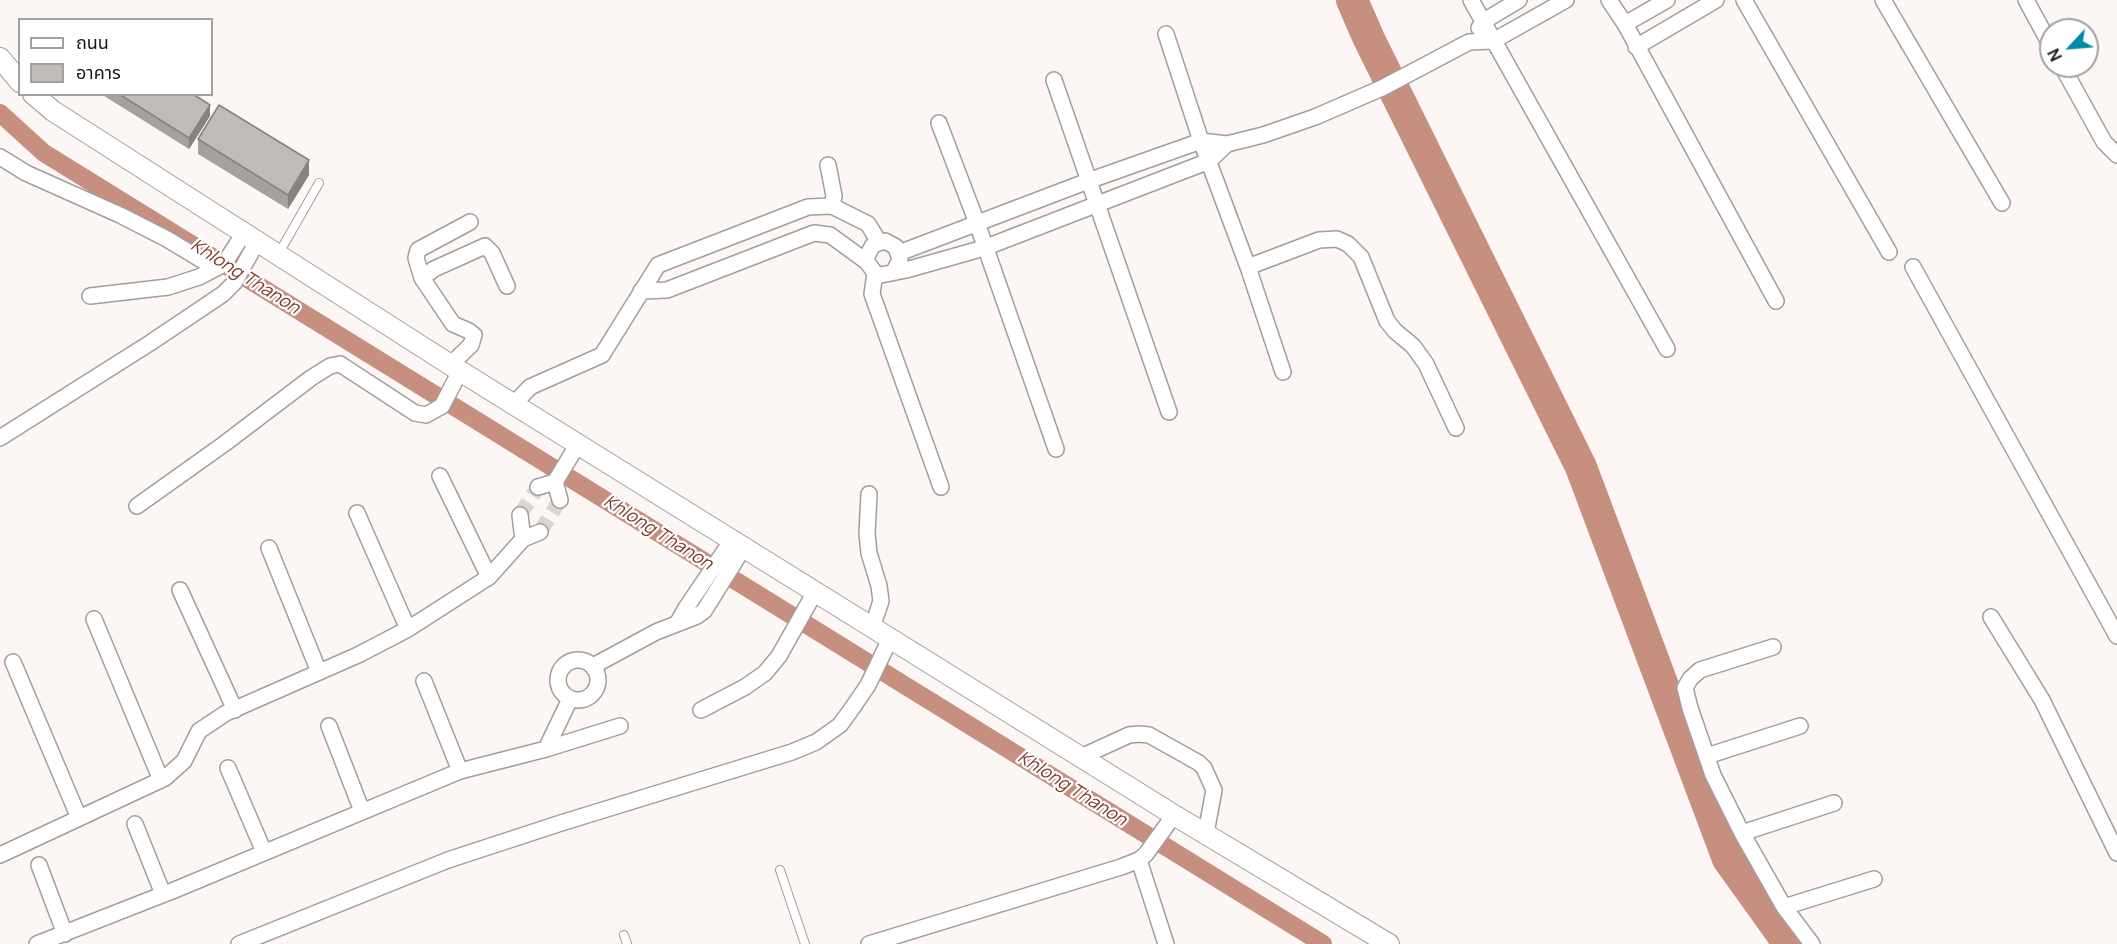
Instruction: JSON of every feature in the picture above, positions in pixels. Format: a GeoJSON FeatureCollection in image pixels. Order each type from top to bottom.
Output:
{"type":"FeatureCollection","features":[{"type":"Feature","properties":{"kind":"street"},"geometry":{"type":"LineString","coordinates":[[1472,0],[1667,349]]}},
{"type":"Feature","properties":{"kind":"street"},"geometry":{"type":"LineString","coordinates":[[1469,42],[1484,21],[1520,0]]}},
{"type":"Feature","properties":{"kind":"street"},"geometry":{"type":"LineString","coordinates":[[899,253],[1201,141],[1227,144],[1263,135],[1315,117],[1382,88],[1469,42],[1493,41],[1566,0]]}},
{"type":"Feature","properties":{"kind":"street"},"geometry":{"type":"LineString","coordinates":[[1609,0],[1625,24],[1776,302]]}},
{"type":"Feature","properties":{"kind":"street"},"geometry":{"type":"LineString","coordinates":[[1625,24],[1667,0]]}},
{"type":"Feature","properties":{"kind":"street"},"geometry":{"type":"LineString","coordinates":[[1636,47],[1716,0]]}},
{"type":"Feature","properties":{"kind":"street"},"geometry":{"type":"LineString","coordinates":[[1744,0],[1889,252]]}},
{"type":"Feature","properties":{"kind":"street"},"geometry":{"type":"LineString","coordinates":[[1883,0],[2002,203]]}},
{"type":"Feature","properties":{"kind":"street"},"geometry":{"type":"LineString","coordinates":[[2026,0],[2039,24]]}},
{"type":"Feature","properties":{"kind":"street"},"geometry":{"type":"LineString","coordinates":[[1166,34],[1201,141],[1248,267],[1283,372]]}},
{"type":"Feature","properties":{"kind":"street"},"geometry":{"type":"LineString","coordinates":[[0,58],[18,80]]}},
{"type":"Feature","properties":{"kind":"street"},"geometry":{"type":"LineString","coordinates":[[2069,78],[2104,142],[2117,155]]}},
{"type":"Feature","properties":{"kind":"street"},"geometry":{"type":"LineString","coordinates":[[1054,80],[1169,412]]}},
{"type":"Feature","properties":{"kind":"street"},"geometry":{"type":"LineString","coordinates":[[35,96],[52,111],[248,242],[278,255],[455,372],[514,404],[575,449],[734,550],[872,628],[887,645],[1081,757],[1171,820],[1206,833],[1389,944]]}},
{"type":"Feature","properties":{"kind":"street"},"geometry":{"type":"LineString","coordinates":[[939,123],[977,223],[1056,449]]}},
{"type":"Feature","properties":{"kind":"street"},"geometry":{"type":"LineString","coordinates":[[641,291],[667,290],[814,233],[831,235],[881,275],[906,270],[984,248],[1209,161],[1227,144]]}},
{"type":"Feature","properties":{"kind":"street"},"geometry":{"type":"LineString","coordinates":[[0,157],[26,173],[120,215],[219,266]]}},
{"type":"Feature","properties":{"kind":"street"},"geometry":{"type":"LineString","coordinates":[[828,165],[834,196],[832,206]]}},
{"type":"Feature","properties":{"kind":"street"},"geometry":{"type":"LineString","coordinates":[[514,404],[530,387],[602,355],[658,265],[808,207],[832,206],[868,224],[879,242]]}},
{"type":"Feature","properties":{"kind":"street"},"geometry":{"type":"LineString","coordinates":[[137,506],[330,366],[340,364],[415,413],[426,415],[442,406],[455,372],[471,345],[474,335],[453,324],[422,278],[416,258],[418,250],[470,222]]}},
{"type":"Feature","properties":{"kind":"street"},"geometry":{"type":"LineString","coordinates":[[1248,267],[1319,240],[1337,239],[1348,244],[1360,256],[1387,321],[1413,346],[1426,364],[1456,428]]}},
{"type":"Feature","properties":{"kind":"street"},"geometry":{"type":"LineString","coordinates":[[90,296],[168,287],[199,277],[219,266],[248,242]]}},
{"type":"Feature","properties":{"kind":"street"},"geometry":{"type":"LineString","coordinates":[[0,438],[223,294],[234,283],[248,242]]}},
{"type":"Feature","properties":{"kind":"street"},"geometry":{"type":"LineString","coordinates":[[894,271],[898,266],[899,253],[891,243],[879,242],[868,250],[872,294],[941,487]]}},
{"type":"Feature","properties":{"kind":"street"},"geometry":{"type":"LineString","coordinates":[[422,278],[434,269],[485,246],[492,254],[507,286]]}},
{"type":"Feature","properties":{"kind":"street"},"geometry":{"type":"LineString","coordinates":[[1913,267],[2117,636]]}},
{"type":"Feature","properties":{"kind":"street"},"geometry":{"type":"LineString","coordinates":[[538,487],[556,480],[575,449]]}},
{"type":"Feature","properties":{"kind":"street"},"geometry":{"type":"LineString","coordinates":[[440,476],[489,577]]}},
{"type":"Feature","properties":{"kind":"street"},"geometry":{"type":"LineString","coordinates":[[556,480],[560,500]]}},
{"type":"Feature","properties":{"kind":"street"},"geometry":{"type":"LineString","coordinates":[[869,495],[867,534],[869,553],[881,601],[872,628]]}},
{"type":"Feature","properties":{"kind":"street"},"geometry":{"type":"LineString","coordinates":[[357,513],[408,629]]}},
{"type":"Feature","properties":{"kind":"street"},"geometry":{"type":"LineString","coordinates":[[520,515],[523,540]]}},
{"type":"Feature","properties":{"kind":"street"},"geometry":{"type":"LineString","coordinates":[[0,855],[161,780],[184,761],[199,731],[235,710],[408,629],[489,577],[523,540],[540,532]]}},
{"type":"Feature","properties":{"kind":"street"},"geometry":{"type":"LineString","coordinates":[[269,549],[319,672]]}},
{"type":"Feature","properties":{"kind":"street"},"geometry":{"type":"LineString","coordinates":[[593,666],[678,622],[686,608],[709,589],[734,550]]}},
{"type":"Feature","properties":{"kind":"street"},"geometry":{"type":"LineString","coordinates":[[180,590],[235,710]]}},
{"type":"Feature","properties":{"kind":"street"},"geometry":{"type":"LineString","coordinates":[[701,710],[765,674],[779,656],[812,596]]}},
{"type":"Feature","properties":{"kind":"street"},"geometry":{"type":"LineString","coordinates":[[1991,617],[2042,700],[2117,853]]}},
{"type":"Feature","properties":{"kind":"street"},"geometry":{"type":"LineString","coordinates":[[93,619],[161,780]]}},
{"type":"Feature","properties":{"kind":"street"},"geometry":{"type":"LineString","coordinates":[[239,944],[448,860],[808,745],[840,725],[867,685],[887,645]]}},
{"type":"Feature","properties":{"kind":"street"},"geometry":{"type":"LineString","coordinates":[[1773,647],[1700,670],[1690,679],[1685,688],[1713,775],[1784,907],[1812,944]]}},
{"type":"Feature","properties":{"kind":"street"},"geometry":{"type":"LineString","coordinates":[[577,659],[593,666],[598,674],[595,692],[588,698],[579,700],[570,699],[563,694],[558,686],[561,668],[577,659]]}},
{"type":"Feature","properties":{"kind":"street"},"geometry":{"type":"LineString","coordinates":[[13,662],[79,818]]}},
{"type":"Feature","properties":{"kind":"street"},"geometry":{"type":"LineString","coordinates":[[424,681],[460,771]]}},
{"type":"Feature","properties":{"kind":"street"},"geometry":{"type":"LineString","coordinates":[[546,749],[570,699]]}},
{"type":"Feature","properties":{"kind":"street"},"geometry":{"type":"LineString","coordinates":[[329,726],[362,811]]}},
{"type":"Feature","properties":{"kind":"street"},"geometry":{"type":"LineString","coordinates":[[37,944],[460,771],[546,749],[620,726]]}},
{"type":"Feature","properties":{"kind":"street"},"geometry":{"type":"LineString","coordinates":[[1707,756],[1800,726]]}},
{"type":"Feature","properties":{"kind":"street"},"geometry":{"type":"LineString","coordinates":[[1081,757],[1130,735],[1139,734],[1149,735],[1199,763],[1204,768],[1214,790],[1206,833]]}},
{"type":"Feature","properties":{"kind":"street"},"geometry":{"type":"LineString","coordinates":[[228,768],[264,852]]}},
{"type":"Feature","properties":{"kind":"street"},"geometry":{"type":"LineString","coordinates":[[1742,832],[1834,803]]}},
{"type":"Feature","properties":{"kind":"street"},"geometry":{"type":"LineString","coordinates":[[869,944],[896,940],[1121,867],[1142,857],[1171,820]]}},
{"type":"Feature","properties":{"kind":"street"},"geometry":{"type":"LineString","coordinates":[[135,824],[163,894]]}},
{"type":"Feature","properties":{"kind":"street"},"geometry":{"type":"LineString","coordinates":[[1142,857],[1167,944]]}},
{"type":"Feature","properties":{"kind":"street"},"geometry":{"type":"LineString","coordinates":[[39,865],[65,934]]}},
{"type":"Feature","properties":{"kind":"street"},"geometry":{"type":"LineString","coordinates":[[1784,907],[1874,879]]}},
{"type":"Feature","properties":{"kind":"lane"},"geometry":{"type":"LineString","coordinates":[[278,255],[319,183]]}},
{"type":"Feature","properties":{"kind":"lane"},"geometry":{"type":"LineString","coordinates":[[780,870],[806,944]]}},
{"type":"Feature","properties":{"kind":"lane"},"geometry":{"type":"LineString","coordinates":[[624,935],[627,944]]}},
{"type":"Feature","properties":{"kind":"building"},"geometry":{"type":"Polygon","coordinates":[[[122,96],[196,96],[210,105],[189,138],[122,96]]]}},
{"type":"Feature","properties":{"kind":"building"},"geometry":{"type":"Polygon","coordinates":[[[219,105],[309,160],[288,195],[198,139],[219,105]]]}},
{"type":"Feature","properties":{"kind":"waterway"},"geometry":{"type":"LineString","coordinates":[[1352,0],[1369,39],[1581,467],[1728,859],[1789,944]]}},
{"type":"Feature","properties":{"kind":"waterway","name":"Khlong Thanon"},"geometry":{"type":"LineString","coordinates":[[0,113],[44,153],[1323,944]]}},
{"type":"Feature","properties":{"kind":"tunnel"},"geometry":{"type":"LineString","coordinates":[[520,515],[538,487]]}},
{"type":"Feature","properties":{"kind":"tunnel"},"geometry":{"type":"LineString","coordinates":[[540,532],[560,500]]}}]}
